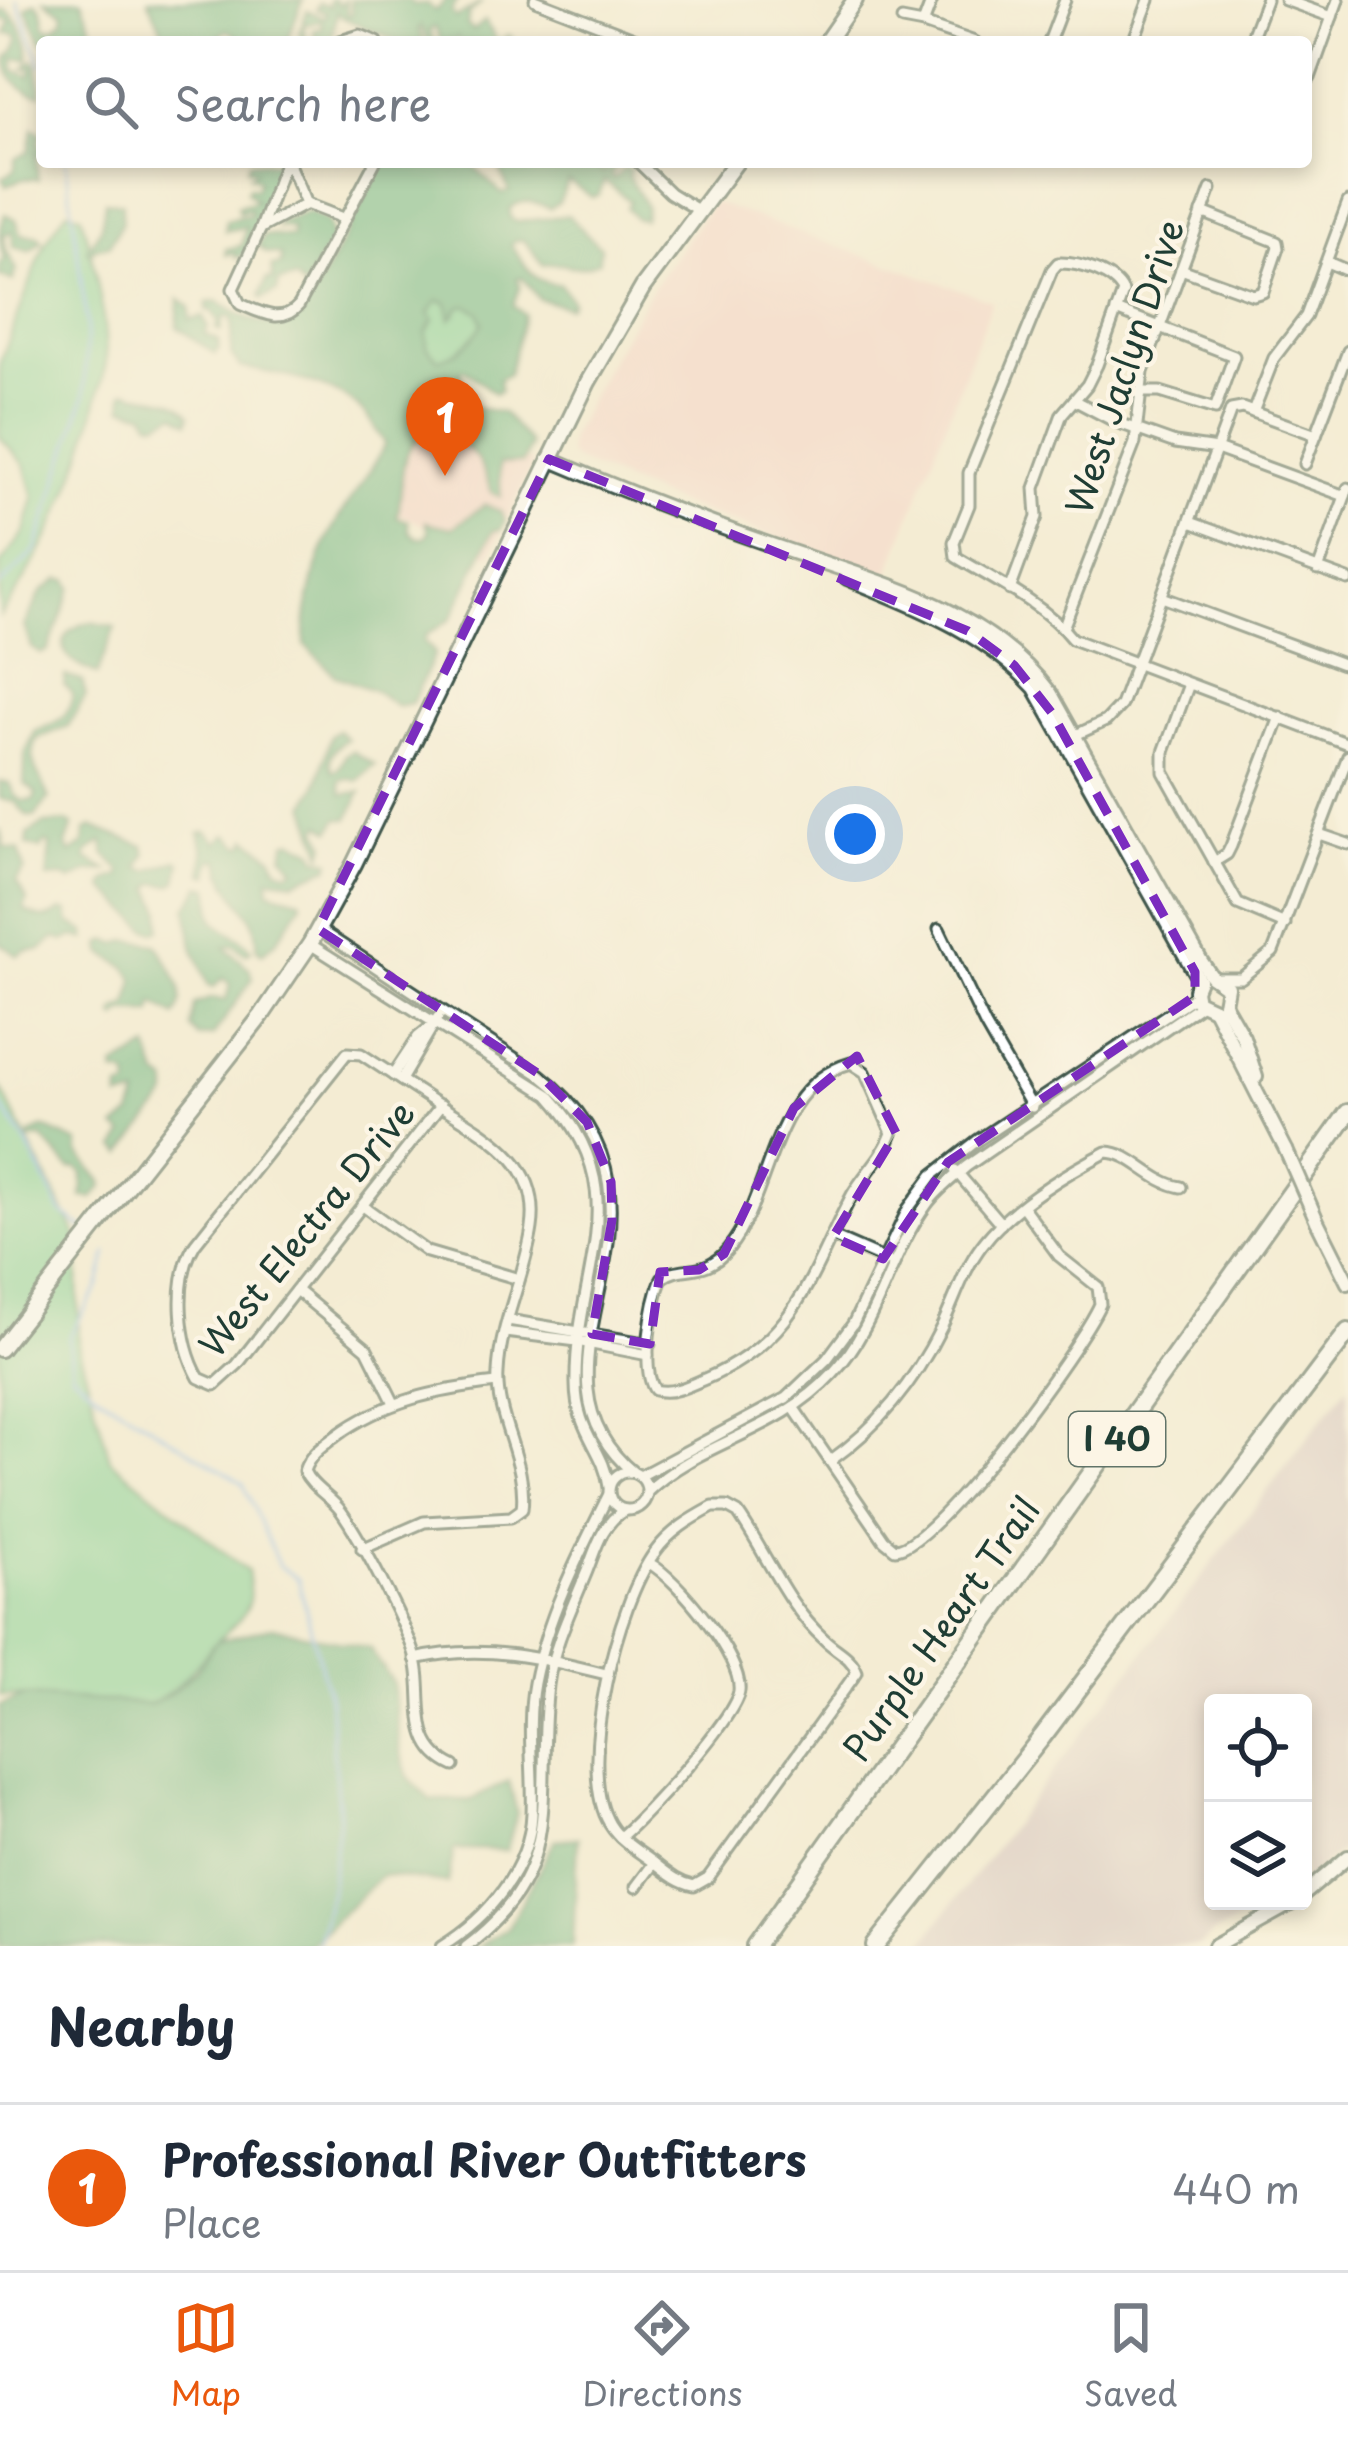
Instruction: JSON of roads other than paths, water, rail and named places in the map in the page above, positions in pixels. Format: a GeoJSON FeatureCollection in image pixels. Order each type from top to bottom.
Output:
{"type":"FeatureCollection","features":[{"type":"Feature","properties":{"kind":"highway","name":"Purple Heart Trail"},"geometry":{"type":"LineString","coordinates":[[755,1946],[1348,1113]]}},
{"type":"Feature","properties":{"kind":"highway"},"geometry":{"type":"LineString","coordinates":[[876,1946],[1042,1737],[1348,1332]]}},
{"type":"Feature","properties":{"kind":"main road"},"geometry":{"type":"LineString","coordinates":[[830,36],[855,0]]}},
{"type":"Feature","properties":{"kind":"main road"},"geometry":{"type":"LineString","coordinates":[[0,1348],[262,1015],[314,936],[364,844],[549,459],[629,308],[731,168]]}},
{"type":"Feature","properties":{"kind":"street"},"geometry":{"type":"LineString","coordinates":[[535,0],[567,6],[631,36]]}},
{"type":"Feature","properties":{"kind":"street"},"geometry":{"type":"LineString","coordinates":[[923,24],[932,0]]}},
{"type":"Feature","properties":{"kind":"street"},"geometry":{"type":"LineString","coordinates":[[1051,36],[1065,0]]}},
{"type":"Feature","properties":{"kind":"street"},"geometry":{"type":"LineString","coordinates":[[1135,36],[1149,0]]}},
{"type":"Feature","properties":{"kind":"street"},"geometry":{"type":"LineString","coordinates":[[1252,36],[1265,0]]}},
{"type":"Feature","properties":{"kind":"street"},"geometry":{"type":"LineString","coordinates":[[1285,0],[1332,17]]}},
{"type":"Feature","properties":{"kind":"street"},"geometry":{"type":"LineString","coordinates":[[1312,72],[1338,0]]}},
{"type":"Feature","properties":{"kind":"street"},"geometry":{"type":"LineString","coordinates":[[902,20],[958,36]]}},
{"type":"Feature","properties":{"kind":"street"},"geometry":{"type":"LineString","coordinates":[[284,168],[233,294],[240,304],[260,313],[285,316],[297,308],[372,168]]}},
{"type":"Feature","properties":{"kind":"street"},"geometry":{"type":"LineString","coordinates":[[289,168],[306,204],[345,219]]}},
{"type":"Feature","properties":{"kind":"street"},"geometry":{"type":"LineString","coordinates":[[644,168],[670,193],[698,210]]}},
{"type":"Feature","properties":{"kind":"street","name":"West Jaclyn Drive"},"geometry":{"type":"LineString","coordinates":[[1064,628],[1139,430],[1143,372],[1211,189]]}},
{"type":"Feature","properties":{"kind":"street"},"geometry":{"type":"LineString","coordinates":[[1253,412],[1274,358],[1306,316],[1348,202]]}},
{"type":"Feature","properties":{"kind":"street"},"geometry":{"type":"LineString","coordinates":[[261,228],[306,204]]}},
{"type":"Feature","properties":{"kind":"street"},"geometry":{"type":"LineString","coordinates":[[1181,269],[1252,296],[1263,292],[1277,242],[1202,212]]}},
{"type":"Feature","properties":{"kind":"street"},"geometry":{"type":"LineString","coordinates":[[1010,590],[1037,517],[1035,488],[1063,412],[1097,365],[1123,292],[1121,284],[1068,262],[1058,263],[968,472],[969,505],[953,550],[956,557],[1064,628],[1072,639],[1348,743]]}},
{"type":"Feature","properties":{"kind":"street"},"geometry":{"type":"LineString","coordinates":[[1327,262],[1348,271]]}},
{"type":"Feature","properties":{"kind":"street"},"geometry":{"type":"LineString","coordinates":[[1116,310],[1230,352],[1235,362],[1215,409],[1160,392],[1141,392]]}},
{"type":"Feature","properties":{"kind":"street"},"geometry":{"type":"LineString","coordinates":[[1305,464],[1348,351]]}},
{"type":"Feature","properties":{"kind":"street"},"geometry":{"type":"LineString","coordinates":[[1074,400],[1175,443],[1217,449],[1346,492],[1318,570]]}},
{"type":"Feature","properties":{"kind":"street"},"geometry":{"type":"LineString","coordinates":[[1071,737],[1113,715],[1137,664],[1232,410],[1253,412],[1316,435]]}},
{"type":"Feature","properties":{"kind":"street"},"geometry":{"type":"LineString","coordinates":[[549,459],[941,604],[990,632],[1036,674],[1210,978],[1212,1002],[1346,1279]]}},
{"type":"Feature","properties":{"kind":"street"},"geometry":{"type":"LineString","coordinates":[[1190,522],[1348,580]]}},
{"type":"Feature","properties":{"kind":"street"},"geometry":{"type":"LineString","coordinates":[[1162,597],[1348,666]]}},
{"type":"Feature","properties":{"kind":"street"},"geometry":{"type":"LineString","coordinates":[[1189,684],[1164,752],[1164,772],[1238,904],[1285,924]]}},
{"type":"Feature","properties":{"kind":"street"},"geometry":{"type":"LineString","coordinates":[[1214,862],[1231,846],[1280,717]]}},
{"type":"Feature","properties":{"kind":"street"},"geometry":{"type":"LineString","coordinates":[[466,1946],[508,1907],[534,1860],[546,1798],[545,1711],[553,1661],[610,1520],[638,1508],[647,1492],[674,1469],[762,1428],[835,1371],[861,1337],[926,1205],[958,1174],[1267,961],[1348,756]]}},
{"type":"Feature","properties":{"kind":"street"},"geometry":{"type":"LineString","coordinates":[[1319,834],[1348,844]]}},
{"type":"Feature","properties":{"kind":"street"},"geometry":{"type":"LineString","coordinates":[[939,929],[985,1025],[1038,1117]]}},
{"type":"Feature","properties":{"kind":"street"},"geometry":{"type":"LineString","coordinates":[[314,936],[442,1010],[561,1091],[587,1122],[610,1183],[612,1220],[591,1339],[587,1395],[604,1443],[637,1474],[647,1492]]}},
{"type":"Feature","properties":{"kind":"street"},"geometry":{"type":"LineString","coordinates":[[314,936],[433,1023],[550,1095],[570,1118],[591,1158],[599,1194],[578,1336],[578,1407],[586,1435],[607,1471],[614,1505],[625,1510]]}},
{"type":"Feature","properties":{"kind":"street"},"geometry":{"type":"LineString","coordinates":[[1210,978],[1241,978]]}},
{"type":"Feature","properties":{"kind":"street"},"geometry":{"type":"LineString","coordinates":[[442,1946],[496,1901],[523,1850],[532,1819],[531,1711],[540,1658],[616,1476],[637,1474],[790,1403],[853,1324],[908,1208],[948,1162],[1031,1105],[1212,1002],[1227,986],[1210,978]]}},
{"type":"Feature","properties":{"kind":"street"},"geometry":{"type":"LineString","coordinates":[[362,1549],[424,1522],[518,1514],[524,1506],[497,1383],[533,1217],[522,1171],[499,1142],[397,1077],[442,1010]]}},
{"type":"Feature","properties":{"kind":"street","name":"West Electra Drive"},"geometry":{"type":"LineString","coordinates":[[397,1077],[361,1054],[350,1052],[341,1058],[190,1251],[184,1284],[184,1341],[199,1378],[215,1385],[237,1365],[441,1106]]}},
{"type":"Feature","properties":{"kind":"street"},"geometry":{"type":"LineString","coordinates":[[855,1064],[865,1072],[892,1133],[833,1237],[807,1292],[770,1339],[711,1377],[670,1392],[655,1390],[647,1377],[659,1282],[665,1274],[699,1270],[724,1254],[794,1108],[822,1078],[841,1066],[855,1064]]}},
{"type":"Feature","properties":{"kind":"street"},"geometry":{"type":"LineString","coordinates":[[830,1461],[866,1434],[908,1384],[970,1263],[1001,1223],[1108,1152],[1123,1155],[1153,1178],[1181,1187]]}},
{"type":"Feature","properties":{"kind":"street"},"geometry":{"type":"LineString","coordinates":[[948,1162],[1001,1223]]}},
{"type":"Feature","properties":{"kind":"street"},"geometry":{"type":"LineString","coordinates":[[363,1206],[427,1252],[519,1279]]}},
{"type":"Feature","properties":{"kind":"street"},"geometry":{"type":"LineString","coordinates":[[790,1403],[884,1540],[900,1550],[943,1516],[986,1469],[1094,1316],[1101,1298],[1095,1283],[1064,1262],[1023,1207]]}},
{"type":"Feature","properties":{"kind":"street"},"geometry":{"type":"LineString","coordinates":[[833,1237],[896,1265]]}},
{"type":"Feature","properties":{"kind":"street"},"geometry":{"type":"LineString","coordinates":[[296,1290],[362,1343],[377,1363],[394,1403]]}},
{"type":"Feature","properties":{"kind":"street"},"geometry":{"type":"LineString","coordinates":[[506,1326],[649,1350]]}},
{"type":"Feature","properties":{"kind":"street"},"geometry":{"type":"LineString","coordinates":[[454,1766],[436,1756],[425,1742],[415,1659],[362,1549],[342,1512],[304,1471],[310,1458],[335,1436],[394,1403],[434,1391],[497,1383]]}},
{"type":"Feature","properties":{"kind":"street"},"geometry":{"type":"LineString","coordinates":[[713,1508],[732,1508],[806,1619],[854,1663],[857,1672],[704,1883],[688,1886],[620,1837],[606,1817],[600,1796],[606,1674],[618,1633],[649,1563],[665,1540],[713,1508]]}},
{"type":"Feature","properties":{"kind":"street"},"geometry":{"type":"LineString","coordinates":[[620,1837],[656,1804],[729,1712],[739,1689],[736,1672],[697,1606],[681,1586],[649,1563]]}},
{"type":"Feature","properties":{"kind":"street"},"geometry":{"type":"LineString","coordinates":[[415,1659],[467,1652],[540,1658],[606,1674]]}},
{"type":"Feature","properties":{"kind":"street"},"geometry":{"type":"LineString","coordinates":[[1312,1887],[1348,1857]]}},
{"type":"Feature","properties":{"kind":"street"},"geometry":{"type":"LineString","coordinates":[[636,1886],[654,1863]]}},
{"type":"Feature","properties":{"kind":"street"},"geometry":{"type":"LineString","coordinates":[[1215,1946],[1278,1910]]}},
{"type":"Feature","properties":{"kind":"waterway"},"geometry":{"type":"LineString","coordinates":[[17,0],[36,49]]}},
{"type":"Feature","properties":{"kind":"waterway"},"geometry":{"type":"LineString","coordinates":[[0,586],[36,550],[84,398],[87,326],[67,168]]}},
{"type":"Feature","properties":{"kind":"waterway"},"geometry":{"type":"LineString","coordinates":[[0,1104],[28,1145],[61,1212],[84,1229]]}},
{"type":"Feature","properties":{"kind":"waterway"},"geometry":{"type":"LineString","coordinates":[[107,1253],[98,1288],[69,1337],[72,1373],[243,1483],[279,1566],[298,1579],[329,1699],[339,1816],[330,1892],[317,1946]]}},
{"type":"Feature","properties":{"kind":"place","name":"Professional River Outfitters"},"geometry":{"type":"Point","coordinates":[445,476]}}]}
